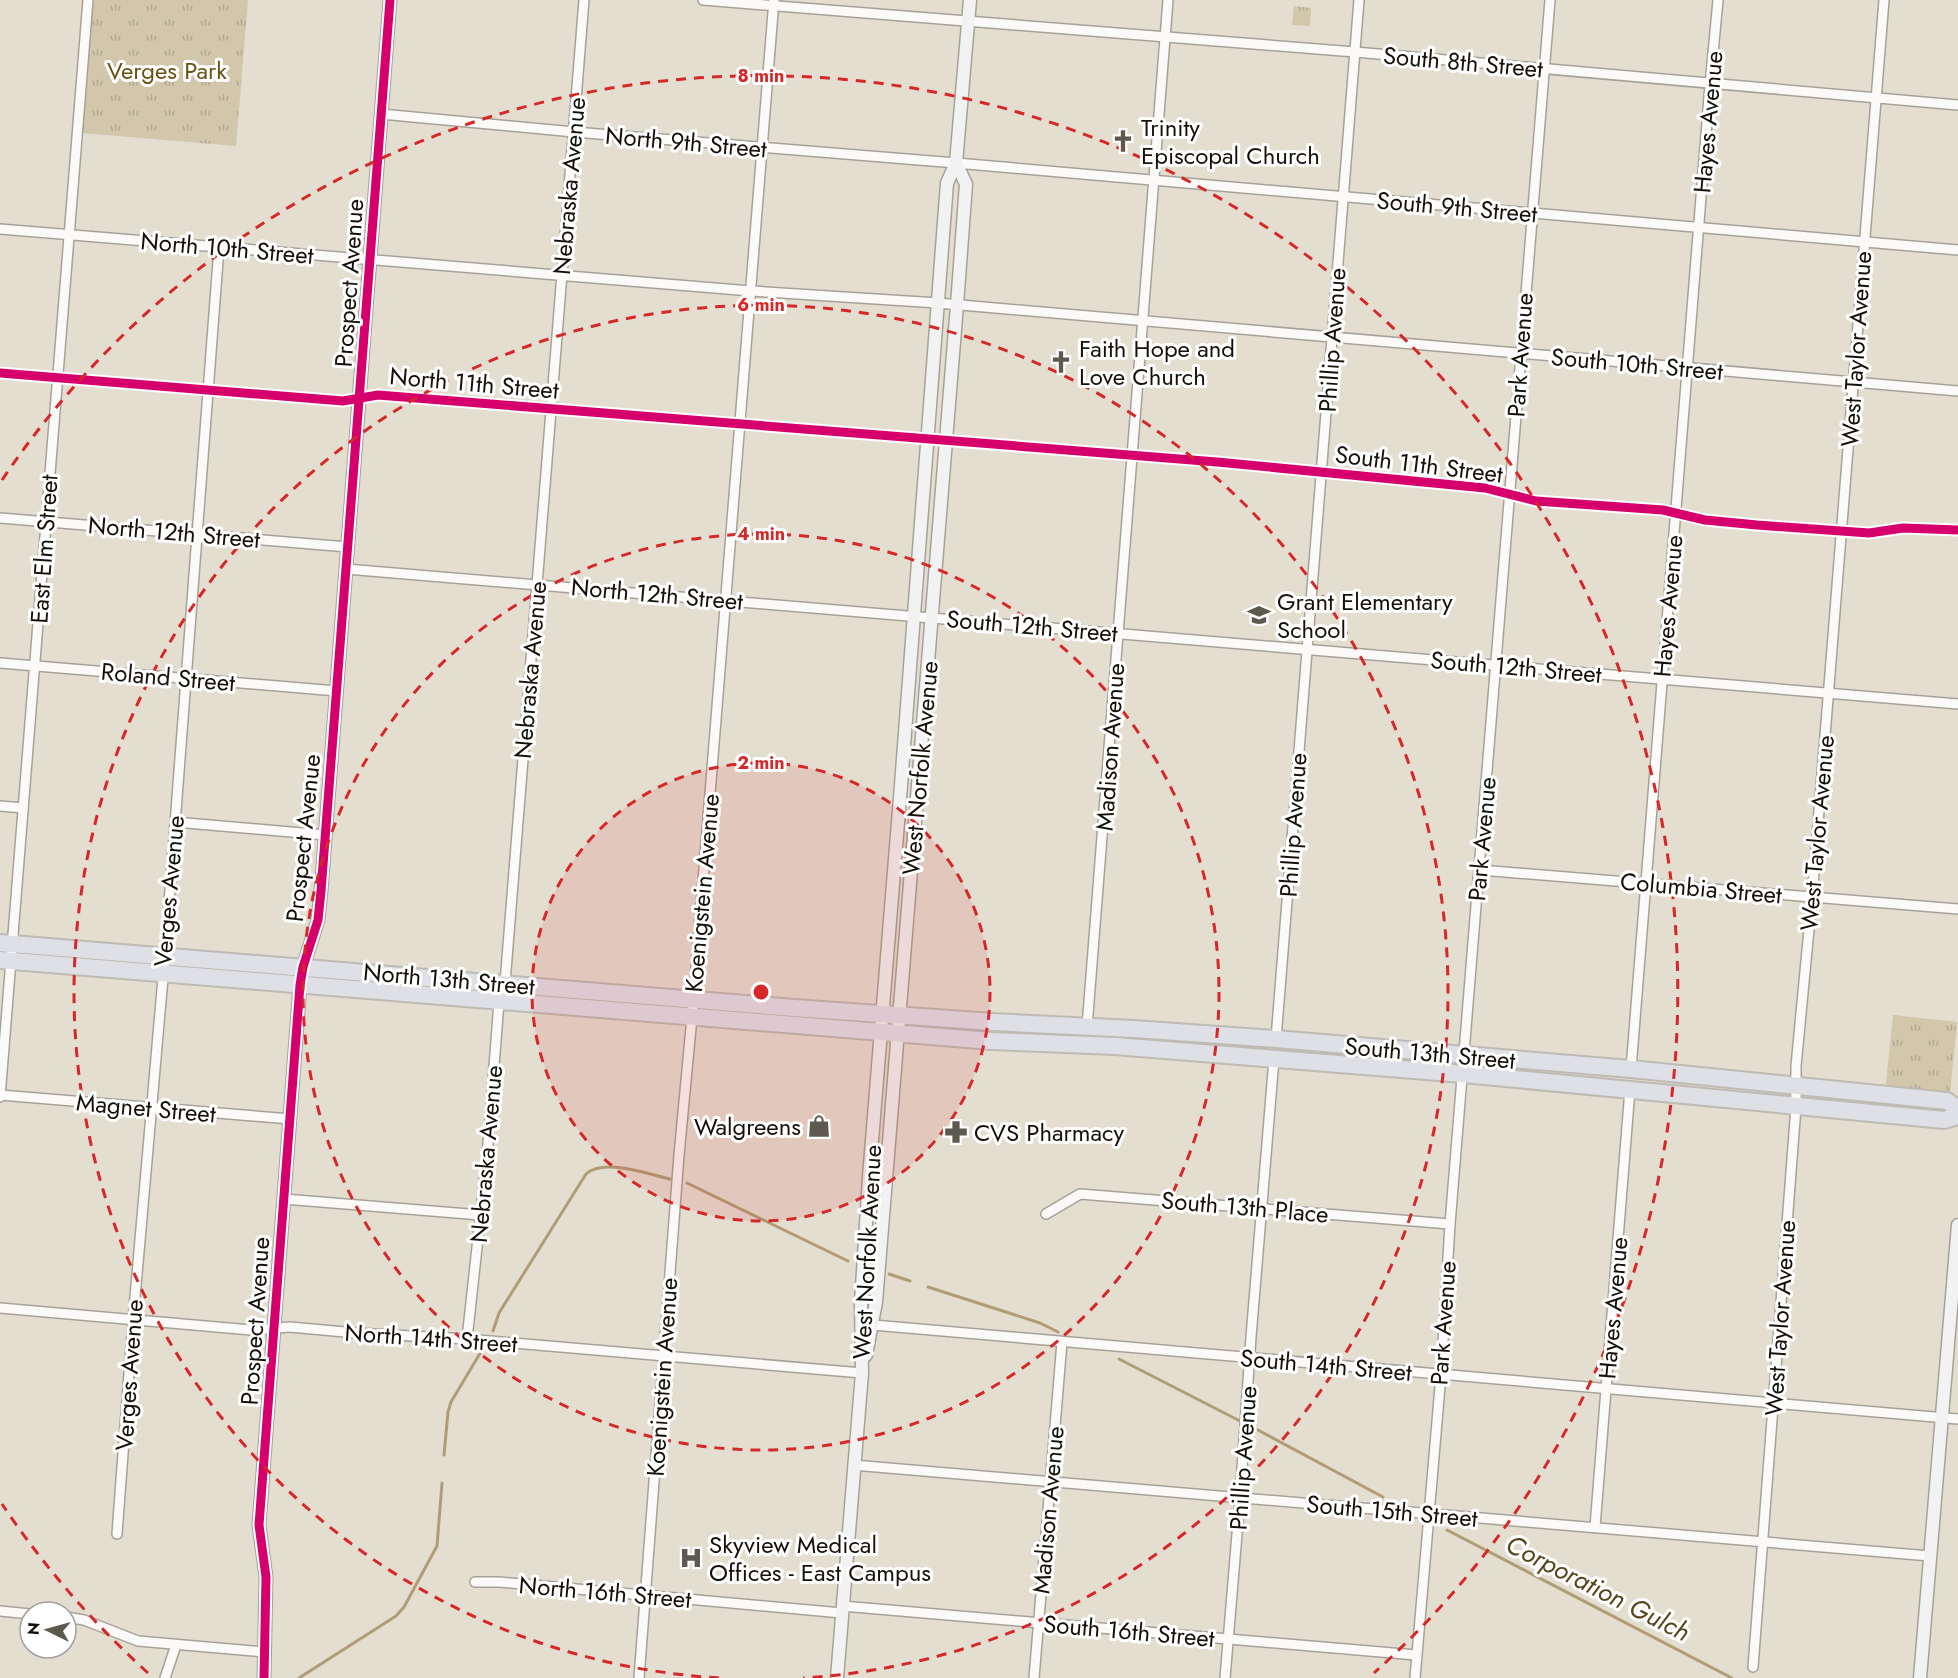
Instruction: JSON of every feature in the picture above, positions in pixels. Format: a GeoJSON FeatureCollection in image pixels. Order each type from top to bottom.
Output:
{"type":"FeatureCollection","features":[{"type":"Feature","properties":{"kind":"highway","name":"North 13th Street"},"geometry":{"type":"LineString","coordinates":[[7,943],[891,1015]]}},
{"type":"Feature","properties":{"kind":"highway","name":"North 13th Street"},"geometry":{"type":"LineString","coordinates":[[6,961],[890,1033]]}},
{"type":"Feature","properties":{"kind":"highway","name":"South 13th Street"},"geometry":{"type":"LineString","coordinates":[[891,1015],[1276,1040],[1631,1069],[1947,1101],[1958,1108]]}},
{"type":"Feature","properties":{"kind":"highway","name":"South 13th Street"},"geometry":{"type":"LineString","coordinates":[[890,1033],[1002,1042],[1115,1046],[1462,1074],[1944,1120],[1958,1116]]}},
{"type":"Feature","properties":{"kind":"main road","name":"Prospect Avenue"},"geometry":{"type":"LineString","coordinates":[[264,1678],[266,1577],[259,1525],[273,1328],[300,985],[303,967],[318,920],[390,0]]}},
{"type":"Feature","properties":{"kind":"main road","name":"West Norfolk Avenue"},"geometry":{"type":"LineString","coordinates":[[862,1374],[876,1302],[914,616],[947,183],[956,163],[970,0]]}},
{"type":"Feature","properties":{"kind":"main road","name":"West Norfolk Avenue"},"geometry":{"type":"LineString","coordinates":[[891,1015],[931,618],[957,305],[966,184],[956,163]]}},
{"type":"Feature","properties":{"kind":"main road","name":"West Norfolk Avenue"},"geometry":{"type":"LineString","coordinates":[[837,1678],[862,1374],[861,1302],[890,1033]]}},
{"type":"Feature","properties":{"kind":"main road"},"geometry":{"type":"LineString","coordinates":[[1920,1678],[1958,1225]]}},
{"type":"Feature","properties":{"kind":"street","name":"East Elm Street"},"geometry":{"type":"LineString","coordinates":[[0,1096],[7,943],[23,808],[88,0]]}},
{"type":"Feature","properties":{"kind":"street","name":"Nebraska Avenue"},"geometry":{"type":"LineString","coordinates":[[467,1339],[481,1215],[499,1002],[505,983],[584,0]]}},
{"type":"Feature","properties":{"kind":"street","name":"South 8th Street"},"geometry":{"type":"LineString","coordinates":[[703,0],[774,3],[1958,105]]}},
{"type":"Feature","properties":{"kind":"street","name":"Madison Avenue"},"geometry":{"type":"LineString","coordinates":[[1087,1027],[1134,455],[1168,0]]}},
{"type":"Feature","properties":{"kind":"street","name":"Phillip Avenue"},"geometry":{"type":"LineString","coordinates":[[1276,1040],[1359,0]]}},
{"type":"Feature","properties":{"kind":"street","name":"Park Avenue"},"geometry":{"type":"LineString","coordinates":[[1415,1678],[1550,0]]}},
{"type":"Feature","properties":{"kind":"street","name":"Hayes Avenue"},"geometry":{"type":"LineString","coordinates":[[1631,1069],[1686,369],[1718,0]]}},
{"type":"Feature","properties":{"kind":"street","name":"West Taylor Avenue"},"geometry":{"type":"LineString","coordinates":[[1753,1667],[1796,1107],[1796,1066],[1812,898],[1884,0]]}},
{"type":"Feature","properties":{"kind":"street","name":"Koenigstein Avenue"},"geometry":{"type":"LineString","coordinates":[[639,1678],[676,1191],[774,3]]}},
{"type":"Feature","properties":{"kind":"street","name":"North 9th Street"},"geometry":{"type":"LineString","coordinates":[[381,114],[956,163]]}},
{"type":"Feature","properties":{"kind":"street","name":"South 9th Street"},"geometry":{"type":"LineString","coordinates":[[956,163],[1958,250]]}},
{"type":"Feature","properties":{"kind":"street","name":"North 10th Street"},"geometry":{"type":"LineString","coordinates":[[0,230],[751,291],[957,305]]}},
{"type":"Feature","properties":{"kind":"street","name":"Verges Avenue"},"geometry":{"type":"LineString","coordinates":[[117,1534],[165,956],[219,248]]}},
{"type":"Feature","properties":{"kind":"street","name":"South 10th Street"},"geometry":{"type":"LineString","coordinates":[[957,305],[1958,391]]}},
{"type":"Feature","properties":{"kind":"street","name":"North 11th Street"},"geometry":{"type":"LineString","coordinates":[[0,373],[343,401],[378,394],[945,440]]}},
{"type":"Feature","properties":{"kind":"street","name":"South 11th Street"},"geometry":{"type":"LineString","coordinates":[[945,440],[1485,488],[1536,501],[1676,513],[1705,520],[1869,533],[1923,527],[1958,530]]}},
{"type":"Feature","properties":{"kind":"street","name":"North 12th Street"},"geometry":{"type":"LineString","coordinates":[[0,518],[348,547]]}},
{"type":"Feature","properties":{"kind":"street","name":"North 12th Street"},"geometry":{"type":"LineString","coordinates":[[346,569],[931,618]]}},
{"type":"Feature","properties":{"kind":"street","name":"South 12th Street"},"geometry":{"type":"LineString","coordinates":[[931,618],[1958,704]]}},
{"type":"Feature","properties":{"kind":"street","name":"Roland Street"},"geometry":{"type":"LineString","coordinates":[[0,663],[337,691]]}},
{"type":"Feature","properties":{"kind":"street"},"geometry":{"type":"LineString","coordinates":[[0,807],[23,808]]}},
{"type":"Feature","properties":{"kind":"street"},"geometry":{"type":"LineString","coordinates":[[175,822],[325,835]]}},
{"type":"Feature","properties":{"kind":"street","name":"Columbia Street"},"geometry":{"type":"LineString","coordinates":[[1479,870],[1958,909]]}},
{"type":"Feature","properties":{"kind":"street","name":"Phillip Avenue"},"geometry":{"type":"LineString","coordinates":[[1225,1678],[1274,1059]]}},
{"type":"Feature","properties":{"kind":"street","name":"Hayes Avenue"},"geometry":{"type":"LineString","coordinates":[[1595,1527],[1630,1089]]}},
{"type":"Feature","properties":{"kind":"street","name":"Magnet Street"},"geometry":{"type":"LineString","coordinates":[[0,1096],[291,1119]]}},
{"type":"Feature","properties":{"kind":"street","name":"South 13th Place"},"geometry":{"type":"LineString","coordinates":[[1046,1214],[1080,1194],[1450,1224]]}},
{"type":"Feature","properties":{"kind":"street"},"geometry":{"type":"LineString","coordinates":[[284,1199],[481,1215]]}},
{"type":"Feature","properties":{"kind":"street","name":"North 14th Street"},"geometry":{"type":"LineString","coordinates":[[0,1308],[251,1330],[290,1327],[467,1339],[862,1374]]}},
{"type":"Feature","properties":{"kind":"street","name":"South 14th Street"},"geometry":{"type":"LineString","coordinates":[[873,1325],[1958,1419]]}},
{"type":"Feature","properties":{"kind":"street","name":"Madison Avenue"},"geometry":{"type":"LineString","coordinates":[[1034,1678],[1062,1342]]}},
{"type":"Feature","properties":{"kind":"street","name":"South 15th Street"},"geometry":{"type":"LineString","coordinates":[[853,1466],[1930,1556]]}},
{"type":"Feature","properties":{"kind":"street","name":"North 16th Street"},"geometry":{"type":"LineString","coordinates":[[475,1582],[499,1582],[645,1596],[842,1610]]}},
{"type":"Feature","properties":{"kind":"street","name":"South 16th Street"},"geometry":{"type":"LineString","coordinates":[[842,1610],[1416,1655]]}},
{"type":"Feature","properties":{"kind":"street"},"geometry":{"type":"LineString","coordinates":[[0,1611],[18,1613]]}},
{"type":"Feature","properties":{"kind":"street"},"geometry":{"type":"LineString","coordinates":[[78,1619],[138,1641],[265,1652]]}},
{"type":"Feature","properties":{"kind":"street"},"geometry":{"type":"LineString","coordinates":[[165,1678],[176,1645]]}},
{"type":"Feature","properties":{"kind":"green space","name":"Verges Park"},"geometry":{"type":"Polygon","coordinates":[[[93,0],[248,0],[236,146],[82,133],[93,0]]]}},
{"type":"Feature","properties":{"kind":"green space"},"geometry":{"type":"Polygon","coordinates":[[[1294,6],[1311,8],[1310,26],[1292,25],[1294,6]]]}},
{"type":"Feature","properties":{"kind":"green space"},"geometry":{"type":"Polygon","coordinates":[[[1893,1015],[1957,1022],[1950,1094],[1885,1093],[1893,1015]]]}},
{"type":"Feature","properties":{"kind":"waterway","name":"Corporation Gulch"},"geometry":{"type":"LineString","coordinates":[[493,1331],[499,1313],[586,1174],[594,1169],[615,1167],[670,1179]]}},
{"type":"Feature","properties":{"kind":"waterway","name":"Corporation Gulch"},"geometry":{"type":"LineString","coordinates":[[687,1183],[848,1261]]}},
{"type":"Feature","properties":{"kind":"waterway","name":"Corporation Gulch"},"geometry":{"type":"LineString","coordinates":[[889,1274],[910,1281]]}},
{"type":"Feature","properties":{"kind":"waterway","name":"Corporation Gulch"},"geometry":{"type":"LineString","coordinates":[[928,1287],[1040,1323],[1058,1332]]}},
{"type":"Feature","properties":{"kind":"waterway","name":"Corporation Gulch"},"geometry":{"type":"LineString","coordinates":[[444,1455],[451,1402],[482,1350]]}},
{"type":"Feature","properties":{"kind":"waterway","name":"Corporation Gulch"},"geometry":{"type":"LineString","coordinates":[[1119,1359],[1240,1421]]}},
{"type":"Feature","properties":{"kind":"waterway","name":"Corporation Gulch"},"geometry":{"type":"LineString","coordinates":[[1256,1429],[1383,1497]]}},
{"type":"Feature","properties":{"kind":"waterway","name":"Corporation Gulch"},"geometry":{"type":"LineString","coordinates":[[299,1678],[396,1616],[404,1607],[437,1546],[442,1483]]}},
{"type":"Feature","properties":{"kind":"waterway","name":"Corporation Gulch"},"geometry":{"type":"LineString","coordinates":[[1447,1530],[1732,1678]]}},
{"type":"Feature","properties":{"kind":"cycle path"},"geometry":{"type":"LineString","coordinates":[[264,1678],[266,1577],[259,1525],[300,985],[303,967],[318,920],[321,891],[390,0]]}},
{"type":"Feature","properties":{"kind":"cycle path"},"geometry":{"type":"LineString","coordinates":[[0,373],[343,401],[378,395],[1217,462],[1485,488],[1536,501],[1663,510],[1705,520],[1757,525],[1869,533],[1903,528],[1958,530]]}},
{"type":"Feature","properties":{"kind":"place","name":"Trinity Episcopal Church"},"geometry":{"type":"Point","coordinates":[1123,141]}},
{"type":"Feature","properties":{"kind":"place","name":"Faith Hope and Love Church"},"geometry":{"type":"Point","coordinates":[1061,362]}},
{"type":"Feature","properties":{"kind":"place","name":"Grant Elementary School"},"geometry":{"type":"Point","coordinates":[1259,615]}},
{"type":"Feature","properties":{"kind":"place","name":"Walgreens"},"geometry":{"type":"Point","coordinates":[819,1126]}},
{"type":"Feature","properties":{"kind":"place","name":"CVS Pharmacy"},"geometry":{"type":"Point","coordinates":[956,1132]}},
{"type":"Feature","properties":{"kind":"place","name":"Skyview Medical Offices - East Campus"},"geometry":{"type":"Point","coordinates":[691,1558]}}]}
